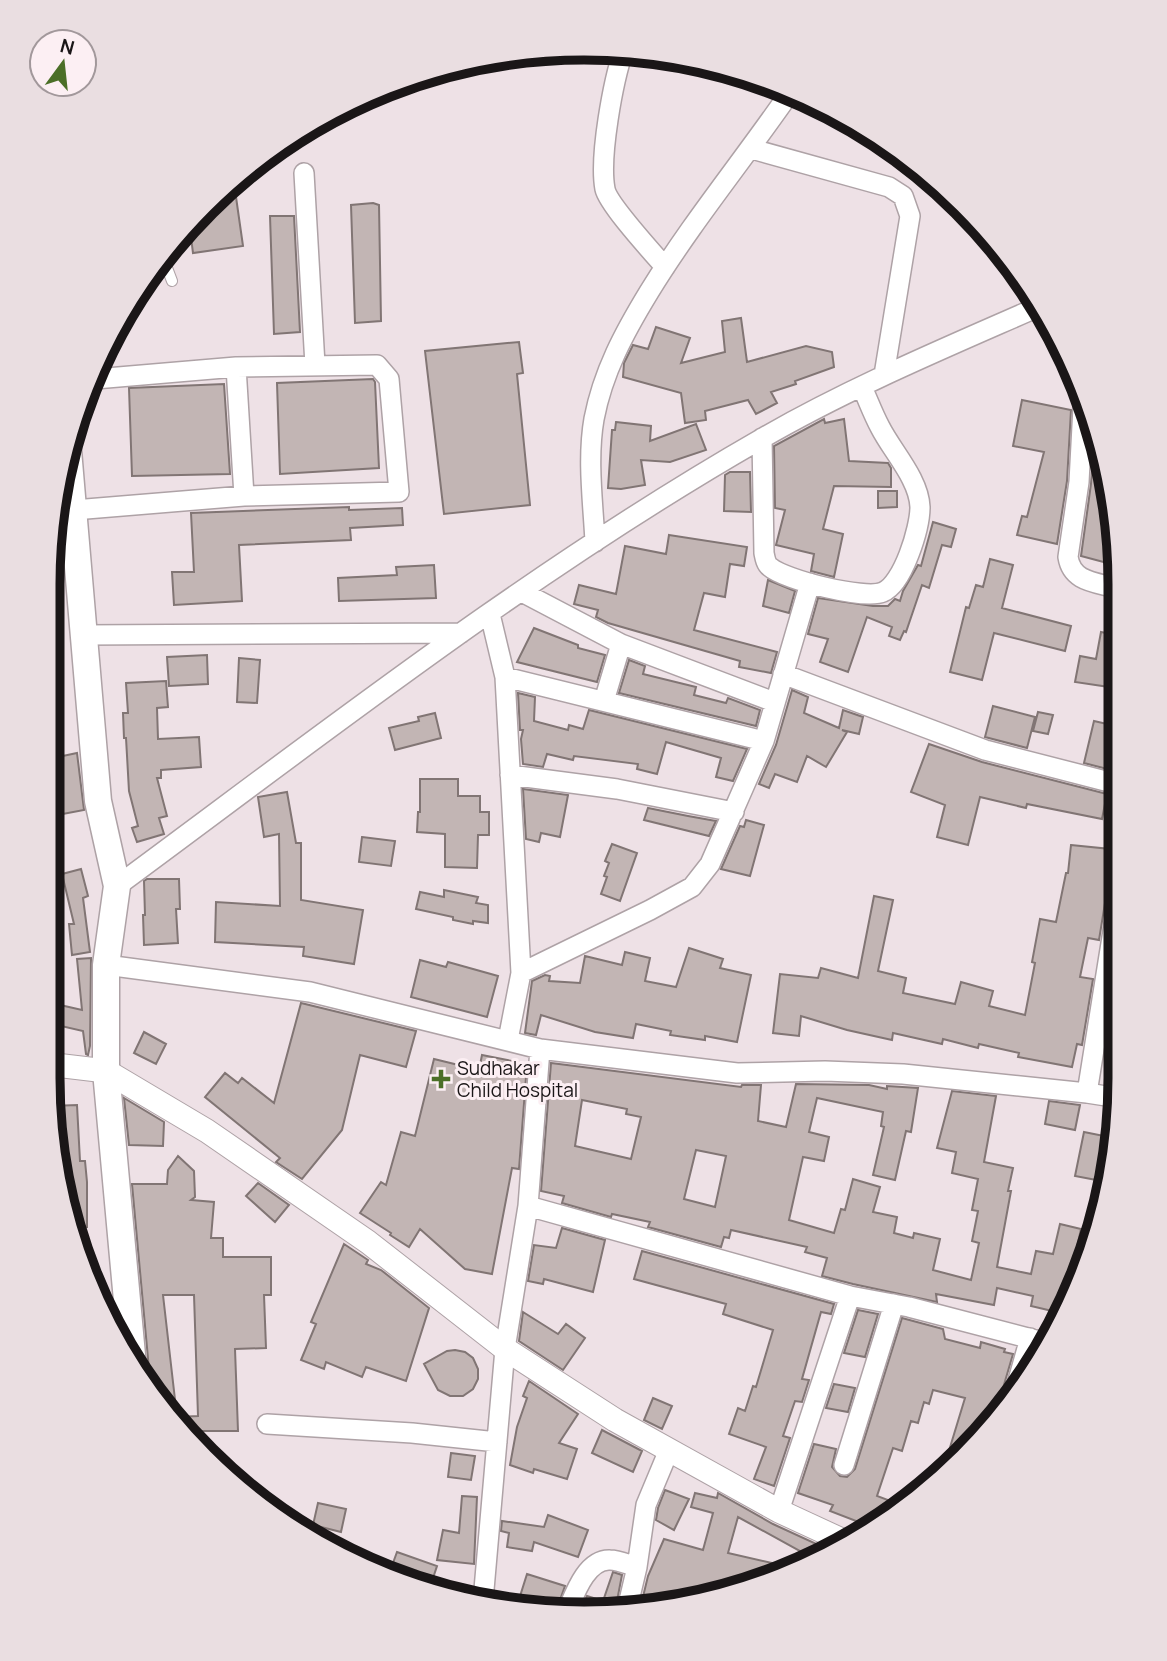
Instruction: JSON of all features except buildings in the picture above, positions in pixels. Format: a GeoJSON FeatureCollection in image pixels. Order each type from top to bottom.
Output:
{"type":"FeatureCollection","features":[{"type":"Feature","properties":{"kind":"main road"},"geometry":{"type":"LineString","coordinates":[[68,496],[98,801],[117,886],[106,964],[106,1071],[131,1340]]}},
{"type":"Feature","properties":{"kind":"street"},"geometry":{"type":"LineString","coordinates":[[620,61],[605,149],[605,191],[664,267]]}},
{"type":"Feature","properties":{"kind":"street"},"geometry":{"type":"LineString","coordinates":[[595,542],[591,448],[593,421],[611,358],[664,267],[696,219],[752,149],[785,100]]}},
{"type":"Feature","properties":{"kind":"street"},"geometry":{"type":"LineString","coordinates":[[752,149],[889,187],[903,196],[910,216],[884,376]]}},
{"type":"Feature","properties":{"kind":"street"},"geometry":{"type":"LineString","coordinates":[[304,173],[314,365]]}},
{"type":"Feature","properties":{"kind":"street"},"geometry":{"type":"LineString","coordinates":[[117,886],[461,633],[595,542],[762,438],[884,376],[1030,311]]}},
{"type":"Feature","properties":{"kind":"street"},"geometry":{"type":"LineString","coordinates":[[68,496],[244,496],[399,492],[389,379],[377,365],[236,367],[101,378]]}},
{"type":"Feature","properties":{"kind":"street"},"geometry":{"type":"LineString","coordinates":[[236,367],[244,496]]}},
{"type":"Feature","properties":{"kind":"street"},"geometry":{"type":"LineString","coordinates":[[762,438],[764,553],[767,565],[778,572],[810,583],[870,596],[884,592],[895,583],[910,556],[920,507],[910,474],[879,425],[862,387]]}},
{"type":"Feature","properties":{"kind":"street"},"geometry":{"type":"LineString","coordinates":[[1082,422],[1079,482],[1068,557],[1070,569],[1077,576],[1108,586]]}},
{"type":"Feature","properties":{"kind":"street"},"geometry":{"type":"LineString","coordinates":[[521,973],[692,887],[710,864],[764,741],[810,583]]}},
{"type":"Feature","properties":{"kind":"street"},"geometry":{"type":"LineString","coordinates":[[522,592],[621,644],[774,702]]}},
{"type":"Feature","properties":{"kind":"street"},"geometry":{"type":"LineString","coordinates":[[491,614],[505,677],[521,973],[508,1040]]}},
{"type":"Feature","properties":{"kind":"street"},"geometry":{"type":"LineString","coordinates":[[83,635],[461,633]]}},
{"type":"Feature","properties":{"kind":"street"},"geometry":{"type":"LineString","coordinates":[[604,701],[621,644]]}},
{"type":"Feature","properties":{"kind":"street"},"geometry":{"type":"LineString","coordinates":[[783,674],[985,750],[1108,782]]}},
{"type":"Feature","properties":{"kind":"street"},"geometry":{"type":"LineString","coordinates":[[505,677],[764,741]]}},
{"type":"Feature","properties":{"kind":"street"},"geometry":{"type":"LineString","coordinates":[[510,775],[617,789],[734,812]]}},
{"type":"Feature","properties":{"kind":"street"},"geometry":{"type":"LineString","coordinates":[[1087,1093],[1108,962]]}},
{"type":"Feature","properties":{"kind":"street"},"geometry":{"type":"LineString","coordinates":[[106,964],[310,992],[540,1049],[737,1073],[825,1071],[903,1074],[1107,1096]]}},
{"type":"Feature","properties":{"kind":"street"},"geometry":{"type":"LineString","coordinates":[[484,1592],[505,1349],[528,1206],[540,1049]]}},
{"type":"Feature","properties":{"kind":"street"},"geometry":{"type":"LineString","coordinates":[[60,1066],[106,1071],[207,1131],[368,1242],[505,1349],[615,1420],[779,1511],[835,1537]]}},
{"type":"Feature","properties":{"kind":"street"},"geometry":{"type":"LineString","coordinates":[[528,1206],[850,1296],[894,1304],[1037,1341]]}},
{"type":"Feature","properties":{"kind":"street"},"geometry":{"type":"LineString","coordinates":[[779,1511],[850,1296]]}},
{"type":"Feature","properties":{"kind":"street"},"geometry":{"type":"LineString","coordinates":[[844,1465],[894,1304]]}},
{"type":"Feature","properties":{"kind":"street"},"geometry":{"type":"LineString","coordinates":[[267,1424],[412,1433],[497,1442]]}},
{"type":"Feature","properties":{"kind":"street"},"geometry":{"type":"LineString","coordinates":[[629,1599],[646,1505],[669,1450]]}},
{"type":"Feature","properties":{"kind":"street"},"geometry":{"type":"LineString","coordinates":[[572,1601],[589,1571],[599,1562],[612,1560],[637,1567]]}},
{"type":"Feature","properties":{"kind":"lane"},"geometry":{"type":"LineString","coordinates":[[167,267],[172,281]]}},
{"type":"Feature","properties":{"kind":"place","name":"Sudhakar Child Hospital"},"geometry":{"type":"Point","coordinates":[441,1079]}}]}
